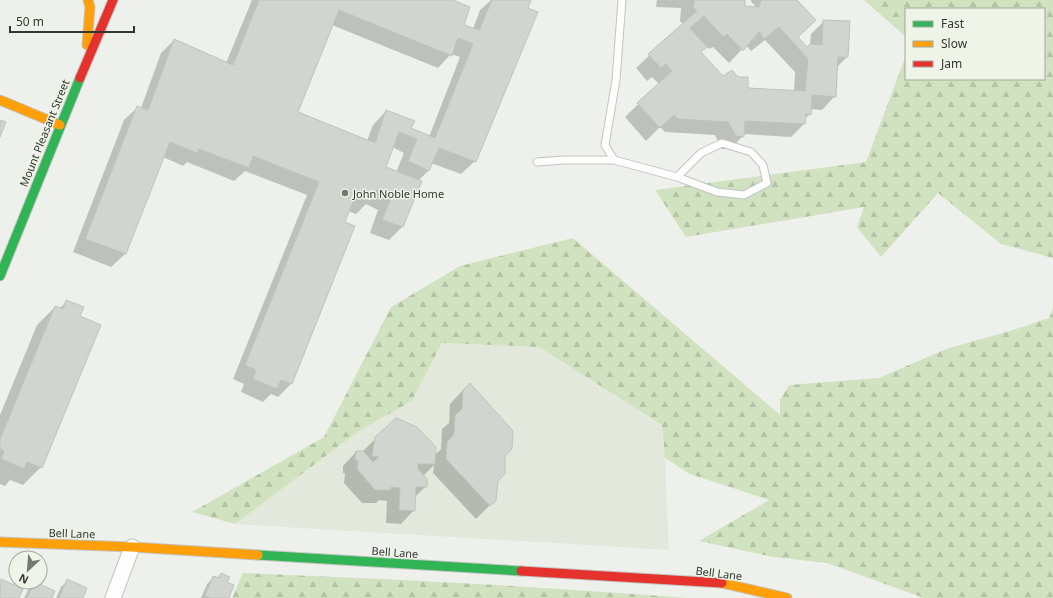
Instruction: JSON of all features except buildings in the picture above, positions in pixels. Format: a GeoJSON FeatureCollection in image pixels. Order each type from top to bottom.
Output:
{"type":"FeatureCollection","features":[{"type":"Feature","properties":{"kind":"street"},"geometry":{"type":"LineString","coordinates":[[86,59],[90,7],[88,0]]}},
{"type":"Feature","properties":{"kind":"street","name":"Mount Pleasant Street"},"geometry":{"type":"LineString","coordinates":[[0,276],[86,59],[112,0]]}},
{"type":"Feature","properties":{"kind":"street"},"geometry":{"type":"LineString","coordinates":[[0,100],[60,125]]}},
{"type":"Feature","properties":{"kind":"street","name":"Bell Lane"},"geometry":{"type":"LineString","coordinates":[[0,542],[132,547],[722,583],[787,598]]}},
{"type":"Feature","properties":{"kind":"street"},"geometry":{"type":"LineString","coordinates":[[114,598],[132,547]]}},
{"type":"Feature","properties":{"kind":"lane"},"geometry":{"type":"LineString","coordinates":[[614,160],[605,145],[616,80],[622,0]]}},
{"type":"Feature","properties":{"kind":"lane"},"geometry":{"type":"LineString","coordinates":[[537,162],[564,160],[614,160],[677,177],[717,192],[744,195],[767,183],[763,165],[751,152],[722,143],[701,153],[677,177]]}},
{"type":"Feature","properties":{"kind":"shaded area"},"geometry":{"type":"Polygon","coordinates":[[[442,343],[539,347],[662,425],[669,550],[235,524],[359,431],[412,401],[442,343]]]}},
{"type":"Feature","properties":{"kind":"green space"},"geometry":{"type":"Polygon","coordinates":[[[864,0],[1053,0],[1053,258],[1001,244],[938,193],[881,257],[857,227],[864,207],[686,237],[655,190],[866,162],[905,58],[905,80],[1045,80],[1045,8],[905,8],[905,36],[864,0]]]}},
{"type":"Feature","properties":{"kind":"green space"},"geometry":{"type":"Polygon","coordinates":[[[573,238],[780,415],[780,400],[789,385],[879,378],[946,349],[1049,318],[1053,308],[1053,598],[924,598],[827,563],[773,557],[699,541],[769,500],[690,474],[665,458],[662,425],[539,347],[442,343],[412,401],[359,431],[235,524],[192,512],[324,437],[391,307],[460,266],[573,238]]]}},
{"type":"Feature","properties":{"kind":"green space"},"geometry":{"type":"Polygon","coordinates":[[[243,573],[464,583],[686,598],[232,598],[243,573]]]}},
{"type":"Feature","properties":{"kind":"traffic: fast"},"geometry":{"type":"LineString","coordinates":[[0,276],[80,78]]}},
{"type":"Feature","properties":{"kind":"traffic: fast"},"geometry":{"type":"LineString","coordinates":[[258,555],[521,571]]}},
{"type":"Feature","properties":{"kind":"traffic: slow"},"geometry":{"type":"LineString","coordinates":[[87,45],[90,7],[88,0]]}},
{"type":"Feature","properties":{"kind":"traffic: slow"},"geometry":{"type":"LineString","coordinates":[[0,100],[60,125]]}},
{"type":"Feature","properties":{"kind":"traffic: slow"},"geometry":{"type":"LineString","coordinates":[[0,542],[132,547],[258,555]]}},
{"type":"Feature","properties":{"kind":"traffic: slow"},"geometry":{"type":"LineString","coordinates":[[722,583],[787,598]]}},
{"type":"Feature","properties":{"kind":"traffic: jam"},"geometry":{"type":"LineString","coordinates":[[80,78],[113,0]]}},
{"type":"Feature","properties":{"kind":"traffic: jam"},"geometry":{"type":"LineString","coordinates":[[521,571],[722,583]]}},
{"type":"Feature","properties":{"kind":"place","name":"John Noble Home"},"geometry":{"type":"Point","coordinates":[345,193]}}]}
